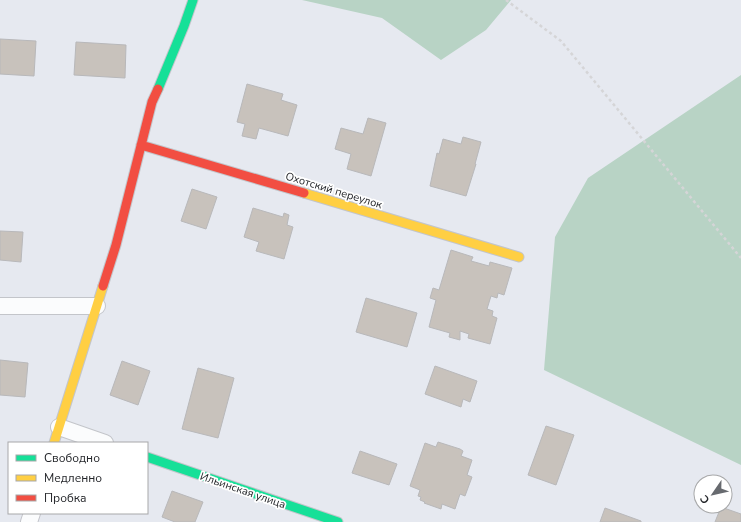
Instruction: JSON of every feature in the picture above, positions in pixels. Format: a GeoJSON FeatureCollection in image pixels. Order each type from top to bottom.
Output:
{"type":"FeatureCollection","features":[{"type":"Feature","properties":{"kind":"street"},"geometry":{"type":"LineString","coordinates":[[54,442],[116,246],[152,102],[184,26],[193,0]]}},
{"type":"Feature","properties":{"kind":"street","name":"Охотский переулок"},"geometry":{"type":"LineString","coordinates":[[141,145],[519,257]]}},
{"type":"Feature","properties":{"kind":"street"},"geometry":{"type":"LineString","coordinates":[[0,306],[97,306]]}},
{"type":"Feature","properties":{"kind":"street"},"geometry":{"type":"LineString","coordinates":[[59,427],[102,442]]}},
{"type":"Feature","properties":{"kind":"street","name":"Ильинская улица"},"geometry":{"type":"LineString","coordinates":[[148,457],[338,522]]}},
{"type":"Feature","properties":{"kind":"path"},"geometry":{"type":"LineString","coordinates":[[506,0],[561,41],[741,258]]}},
{"type":"Feature","properties":{"kind":"green space"},"geometry":{"type":"Polygon","coordinates":[[[302,0],[511,0],[486,30],[441,60],[382,18],[302,0]]]}},
{"type":"Feature","properties":{"kind":"green space"},"geometry":{"type":"Polygon","coordinates":[[[741,75],[741,465],[544,370],[555,237],[588,178],[741,75]]]}},
{"type":"Feature","properties":{"kind":"building"},"geometry":{"type":"Polygon","coordinates":[[[0,39],[36,41],[34,76],[0,74],[0,39]]]}},
{"type":"Feature","properties":{"kind":"building"},"geometry":{"type":"Polygon","coordinates":[[[76,42],[126,45],[125,78],[74,75],[76,42]]]}},
{"type":"Feature","properties":{"kind":"building"},"geometry":{"type":"Polygon","coordinates":[[[247,84],[283,94],[281,100],[297,105],[288,136],[259,128],[256,139],[242,136],[245,124],[237,122],[247,84]]]}},
{"type":"Feature","properties":{"kind":"building"},"geometry":{"type":"Polygon","coordinates":[[[368,118],[386,123],[371,176],[347,169],[351,154],[335,149],[341,128],[363,134],[368,118]]]}},
{"type":"Feature","properties":{"kind":"building"},"geometry":{"type":"Polygon","coordinates":[[[463,137],[481,142],[466,196],[430,186],[437,153],[439,154],[443,139],[461,144],[463,137]]]}},
{"type":"Feature","properties":{"kind":"building"},"geometry":{"type":"Polygon","coordinates":[[[192,189],[217,197],[206,229],[181,221],[192,189]]]}},
{"type":"Feature","properties":{"kind":"building"},"geometry":{"type":"Polygon","coordinates":[[[253,208],[283,217],[284,213],[289,215],[287,225],[293,227],[284,259],[256,251],[259,242],[244,237],[253,208]]]}},
{"type":"Feature","properties":{"kind":"building"},"geometry":{"type":"Polygon","coordinates":[[[0,231],[23,232],[21,262],[0,260],[0,231]]]}},
{"type":"Feature","properties":{"kind":"building"},"geometry":{"type":"Polygon","coordinates":[[[451,250],[473,257],[471,261],[489,266],[490,262],[512,268],[504,295],[498,293],[497,298],[491,296],[487,309],[493,311],[492,316],[497,318],[490,344],[468,338],[469,334],[460,331],[460,340],[449,337],[450,333],[429,327],[436,300],[430,298],[433,288],[439,290],[451,250]]]}},
{"type":"Feature","properties":{"kind":"building"},"geometry":{"type":"Polygon","coordinates":[[[366,298],[417,313],[407,347],[356,332],[366,298]]]}},
{"type":"Feature","properties":{"kind":"building"},"geometry":{"type":"Polygon","coordinates":[[[0,360],[28,363],[25,397],[0,395],[0,360]]]}},
{"type":"Feature","properties":{"kind":"building"},"geometry":{"type":"Polygon","coordinates":[[[122,361],[150,371],[138,405],[110,395],[122,361]]]}},
{"type":"Feature","properties":{"kind":"building"},"geometry":{"type":"Polygon","coordinates":[[[435,366],[477,381],[470,402],[463,399],[461,407],[425,394],[435,366]]]}},
{"type":"Feature","properties":{"kind":"building"},"geometry":{"type":"Polygon","coordinates":[[[198,368],[234,378],[218,438],[182,429],[198,368]]]}},
{"type":"Feature","properties":{"kind":"building"},"geometry":{"type":"Polygon","coordinates":[[[546,426],[574,435],[556,485],[528,475],[546,426]]]}},
{"type":"Feature","properties":{"kind":"building"},"geometry":{"type":"Polygon","coordinates":[[[438,442],[460,449],[463,451],[461,456],[472,460],[467,475],[472,477],[465,496],[460,494],[455,509],[442,504],[441,509],[424,503],[425,502],[420,500],[421,497],[418,496],[420,490],[410,486],[425,443],[436,447],[438,442]]]}},
{"type":"Feature","properties":{"kind":"building"},"geometry":{"type":"Polygon","coordinates":[[[360,451],[397,464],[389,485],[352,473],[360,451]]]}},
{"type":"Feature","properties":{"kind":"building"},"geometry":{"type":"Polygon","coordinates":[[[172,491],[203,502],[195,522],[175,522],[162,517],[172,491]]]}},
{"type":"Feature","properties":{"kind":"building"},"geometry":{"type":"Polygon","coordinates":[[[605,508],[641,521],[641,522],[600,522],[605,508]]]}},
{"type":"Feature","properties":{"kind":"building"},"geometry":{"type":"Polygon","coordinates":[[[733,511],[741,514],[741,522],[715,522],[718,514],[733,514],[733,511]]]}},
{"type":"Feature","properties":{"kind":"traffic: fast"},"geometry":{"type":"LineString","coordinates":[[158,89],[193,0]]}},
{"type":"Feature","properties":{"kind":"traffic: fast"},"geometry":{"type":"LineString","coordinates":[[148,457],[338,522]]}},
{"type":"Feature","properties":{"kind":"traffic: slow"},"geometry":{"type":"LineString","coordinates":[[304,193],[519,257]]}},
{"type":"Feature","properties":{"kind":"traffic: slow"},"geometry":{"type":"LineString","coordinates":[[54,442],[103,286]]}},
{"type":"Feature","properties":{"kind":"traffic: jam"},"geometry":{"type":"LineString","coordinates":[[103,286],[116,245],[152,102],[158,89]]}},
{"type":"Feature","properties":{"kind":"traffic: jam"},"geometry":{"type":"LineString","coordinates":[[141,145],[304,193]]}}]}
